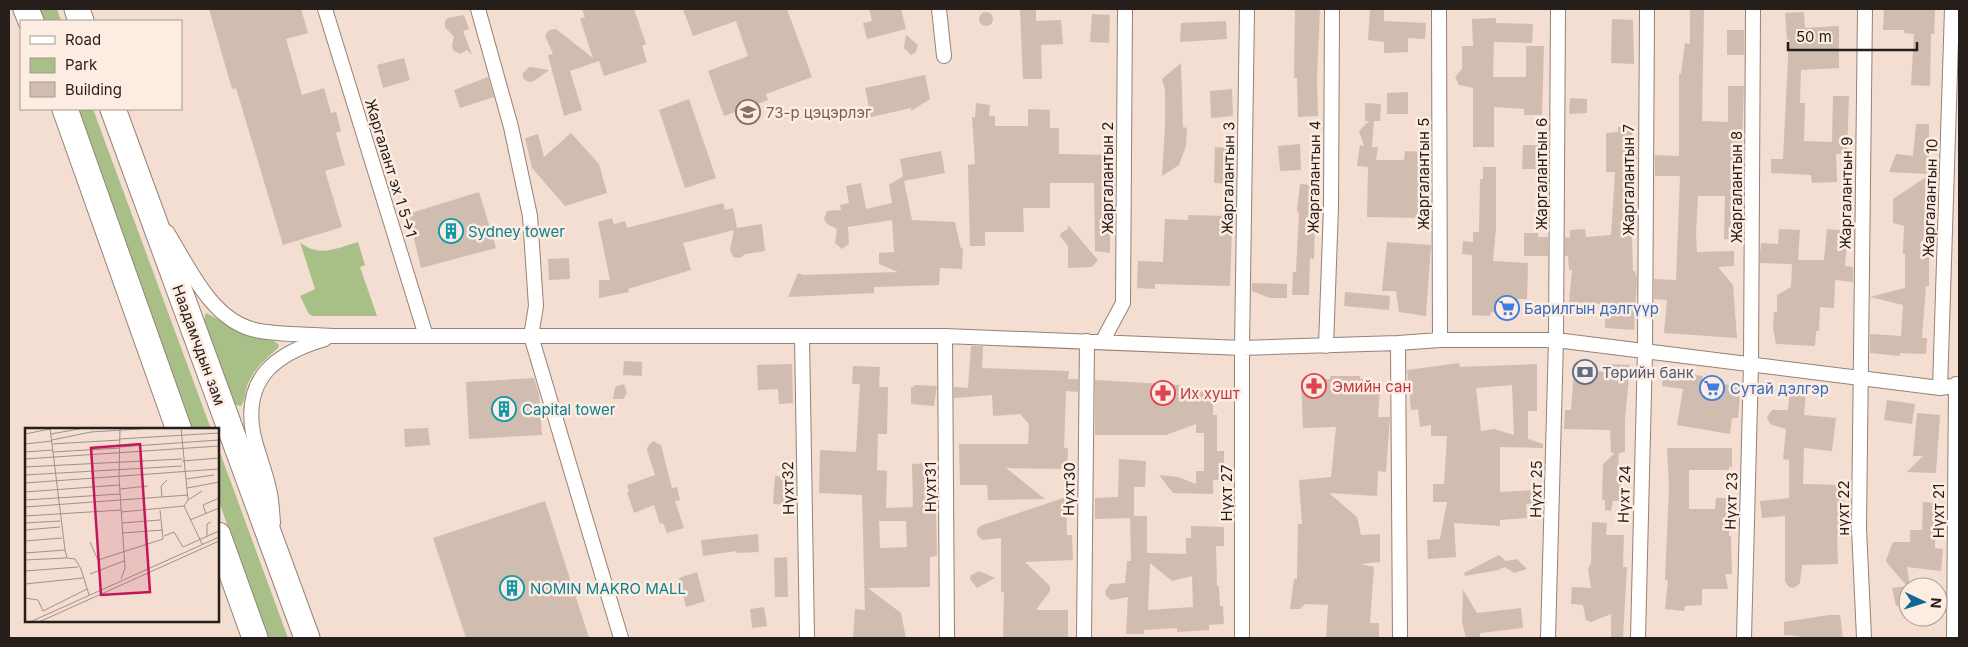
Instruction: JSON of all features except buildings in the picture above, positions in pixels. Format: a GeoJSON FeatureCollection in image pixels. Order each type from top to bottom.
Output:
{"type":"FeatureCollection","features":[{"type":"Feature","properties":{"kind":"highway"},"geometry":{"type":"LineString","coordinates":[[65,110],[178,428]]}},
{"type":"Feature","properties":{"kind":"highway","name":"Наадамчдын зам"},"geometry":{"type":"LineString","coordinates":[[113,110],[307,638]]}},
{"type":"Feature","properties":{"kind":"highway"},"geometry":{"type":"LineString","coordinates":[[219,538],[255,638]]}},
{"type":"Feature","properties":{"kind":"street","name":"Жаргалант эх 1 5→1"},"geometry":{"type":"LineString","coordinates":[[325,9],[426,336]]}},
{"type":"Feature","properties":{"kind":"street"},"geometry":{"type":"LineString","coordinates":[[478,9],[511,127],[530,216],[536,306],[531,336],[621,638]]}},
{"type":"Feature","properties":{"kind":"street"},"geometry":{"type":"LineString","coordinates":[[939,9],[944,56]]}},
{"type":"Feature","properties":{"kind":"street","name":"Жаргалантын 2"},"geometry":{"type":"LineString","coordinates":[[1102,342],[1123,302],[1125,9]]}},
{"type":"Feature","properties":{"kind":"street","name":"Жаргалантын 3"},"geometry":{"type":"LineString","coordinates":[[1242,348],[1247,9]]}},
{"type":"Feature","properties":{"kind":"street","name":"Жаргалантын 4"},"geometry":{"type":"LineString","coordinates":[[1326,346],[1331,207],[1332,9]]}},
{"type":"Feature","properties":{"kind":"street","name":"Жаргалантын 5"},"geometry":{"type":"LineString","coordinates":[[1439,9],[1440,340]]}},
{"type":"Feature","properties":{"kind":"street","name":"Жаргалантын 6"},"geometry":{"type":"LineString","coordinates":[[1556,340],[1558,9]]}},
{"type":"Feature","properties":{"kind":"street","name":"Жаргалантын 7"},"geometry":{"type":"LineString","coordinates":[[1644,351],[1647,9]]}},
{"type":"Feature","properties":{"kind":"street","name":"Жаргалантын 8"},"geometry":{"type":"LineString","coordinates":[[1751,364],[1753,9]]}},
{"type":"Feature","properties":{"kind":"street","name":"Жаргалантын 9"},"geometry":{"type":"LineString","coordinates":[[1861,378],[1865,9]]}},
{"type":"Feature","properties":{"kind":"street","name":"Жаргалантын 10"},"geometry":{"type":"LineString","coordinates":[[1940,388],[1952,9]]}},
{"type":"Feature","properties":{"kind":"street"},"geometry":{"type":"LineString","coordinates":[[146,198],[209,300],[234,322],[255,330],[332,336],[945,336],[1242,348],[1440,340],[1556,340],[1940,388],[1957,384]]}},
{"type":"Feature","properties":{"kind":"street"},"geometry":{"type":"LineString","coordinates":[[278,559],[270,489],[253,433],[252,403],[268,367],[300,346],[332,336]]}},
{"type":"Feature","properties":{"kind":"street","name":"Нүхт31"},"geometry":{"type":"LineString","coordinates":[[945,336],[947,638]]}},
{"type":"Feature","properties":{"kind":"street","name":"Нүхт32"},"geometry":{"type":"LineString","coordinates":[[802,337],[807,638]]}},
{"type":"Feature","properties":{"kind":"street","name":"Нүхт 25"},"geometry":{"type":"LineString","coordinates":[[1548,638],[1556,340]]}},
{"type":"Feature","properties":{"kind":"street","name":"Нүхт30"},"geometry":{"type":"LineString","coordinates":[[1084,638],[1087,341]]}},
{"type":"Feature","properties":{"kind":"street"},"geometry":{"type":"LineString","coordinates":[[1398,343],[1400,638]]}},
{"type":"Feature","properties":{"kind":"street","name":"Нүхт 27"},"geometry":{"type":"LineString","coordinates":[[1242,348],[1242,638]]}},
{"type":"Feature","properties":{"kind":"street","name":"Нүхт 24"},"geometry":{"type":"LineString","coordinates":[[1638,638],[1644,351]]}},
{"type":"Feature","properties":{"kind":"street","name":"Нүхт 23"},"geometry":{"type":"LineString","coordinates":[[1744,638],[1751,364]]}},
{"type":"Feature","properties":{"kind":"street","name":"нүхт 22"},"geometry":{"type":"LineString","coordinates":[[1861,378],[1859,528],[1864,638]]}},
{"type":"Feature","properties":{"kind":"street","name":"Нүхт 21"},"geometry":{"type":"LineString","coordinates":[[1954,638],[1957,384]]}},
{"type":"Feature","properties":{"kind":"green space"},"geometry":{"type":"Polygon","coordinates":[[[38,9],[57,9],[61,20],[42,20],[38,9]]]}},
{"type":"Feature","properties":{"kind":"green space"},"geometry":{"type":"Polygon","coordinates":[[[74,110],[93,110],[211,428],[192,428],[74,110]]]}},
{"type":"Feature","properties":{"kind":"green space"},"geometry":{"type":"Polygon","coordinates":[[[300,242],[314,250],[321,251],[336,249],[358,242],[365,265],[360,267],[377,316],[313,316],[309,314],[300,296],[315,289],[300,242]]]}},
{"type":"Feature","properties":{"kind":"green space"},"geometry":{"type":"Polygon","coordinates":[[[206,313],[250,336],[274,341],[279,345],[256,370],[247,386],[241,406],[235,405],[204,320],[206,313]]]}},
{"type":"Feature","properties":{"kind":"green space"},"geometry":{"type":"Polygon","coordinates":[[[219,450],[288,638],[268,638],[219,502],[219,450]]]}},
{"type":"Feature","properties":{"kind":"place","name":"73-р цэцэрлэг"},"geometry":{"type":"Point","coordinates":[748,112]}},
{"type":"Feature","properties":{"kind":"place","name":"Sydney tower"},"geometry":{"type":"Point","coordinates":[451,231]}},
{"type":"Feature","properties":{"kind":"place","name":"Барилгын дэлгүүр"},"geometry":{"type":"Point","coordinates":[1507,308]}},
{"type":"Feature","properties":{"kind":"place","name":"Төрийн банк"},"geometry":{"type":"Point","coordinates":[1585,372]}},
{"type":"Feature","properties":{"kind":"place","name":"Эмийн сан"},"geometry":{"type":"Point","coordinates":[1314,386]}},
{"type":"Feature","properties":{"kind":"place","name":"Сутай дэлгэр"},"geometry":{"type":"Point","coordinates":[1712,388]}},
{"type":"Feature","properties":{"kind":"place","name":"Их хушт"},"geometry":{"type":"Point","coordinates":[1163,393]}},
{"type":"Feature","properties":{"kind":"place","name":"Capital tower"},"geometry":{"type":"Point","coordinates":[504,409]}},
{"type":"Feature","properties":{"kind":"place","name":"NOMIN MAKRO MALL"},"geometry":{"type":"Point","coordinates":[512,588]}}]}
